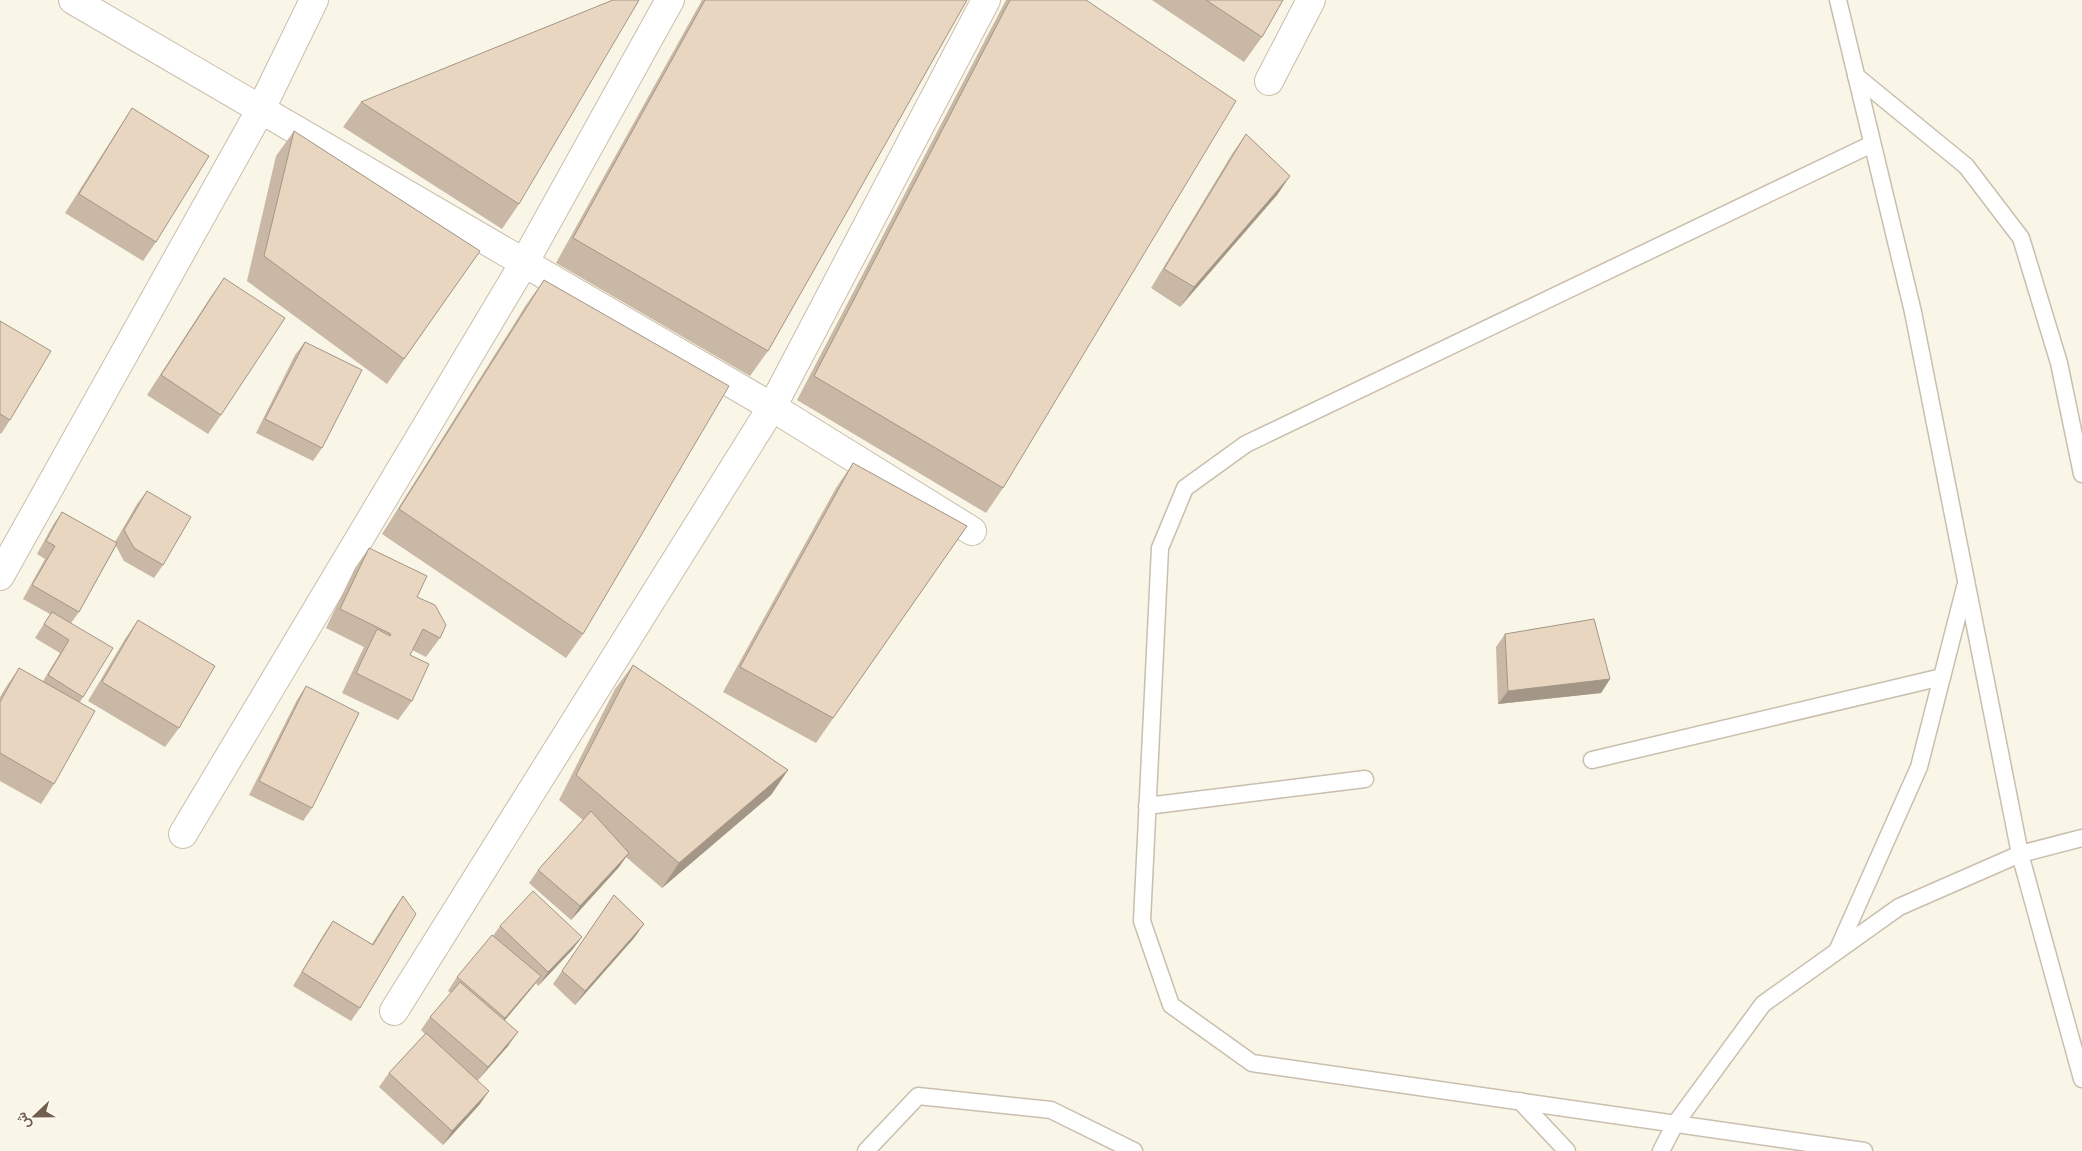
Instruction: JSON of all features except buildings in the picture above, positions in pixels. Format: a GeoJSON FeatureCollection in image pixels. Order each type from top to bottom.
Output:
{"type":"FeatureCollection","features":[{"type":"Feature","properties":{"kind":"street"},"geometry":{"type":"LineString","coordinates":[[73,0],[772,407],[972,531]]}},
{"type":"Feature","properties":{"kind":"street"},"geometry":{"type":"LineString","coordinates":[[0,576],[261,109],[314,0]]}},
{"type":"Feature","properties":{"kind":"street"},"geometry":{"type":"LineString","coordinates":[[183,834],[524,263],[670,0]]}},
{"type":"Feature","properties":{"kind":"street"},"geometry":{"type":"LineString","coordinates":[[394,1011],[772,407],[986,0]]}},
{"type":"Feature","properties":{"kind":"street"},"geometry":{"type":"LineString","coordinates":[[1269,81],[1312,0]]}},
{"type":"Feature","properties":{"kind":"lane"},"geometry":{"type":"LineString","coordinates":[[1838,0],[1914,312],[2020,854],[2082,1079]]}},
{"type":"Feature","properties":{"kind":"lane"},"geometry":{"type":"LineString","coordinates":[[1856,76],[1966,166],[2021,238],[2059,363],[2082,474]]}},
{"type":"Feature","properties":{"kind":"lane"},"geometry":{"type":"LineString","coordinates":[[1864,1151],[1252,1063],[1171,1006],[1142,921],[1160,548],[1185,488],[1246,444],[1872,144]]}},
{"type":"Feature","properties":{"kind":"lane"},"geometry":{"type":"LineString","coordinates":[[1838,950],[1919,767],[1966,582]]}},
{"type":"Feature","properties":{"kind":"lane"},"geometry":{"type":"LineString","coordinates":[[1592,760],[1942,676]]}},
{"type":"Feature","properties":{"kind":"lane"},"geometry":{"type":"LineString","coordinates":[[1147,806],[1365,779]]}},
{"type":"Feature","properties":{"kind":"lane"},"geometry":{"type":"LineString","coordinates":[[1661,1151],[1675,1124],[1763,1004],[1899,907],[2020,854],[2082,838]]}},
{"type":"Feature","properties":{"kind":"lane"},"geometry":{"type":"LineString","coordinates":[[866,1151],[918,1096],[1052,1110],[1134,1151]]}},
{"type":"Feature","properties":{"kind":"lane"},"geometry":{"type":"LineString","coordinates":[[1520,1102],[1567,1151]]}}]}
